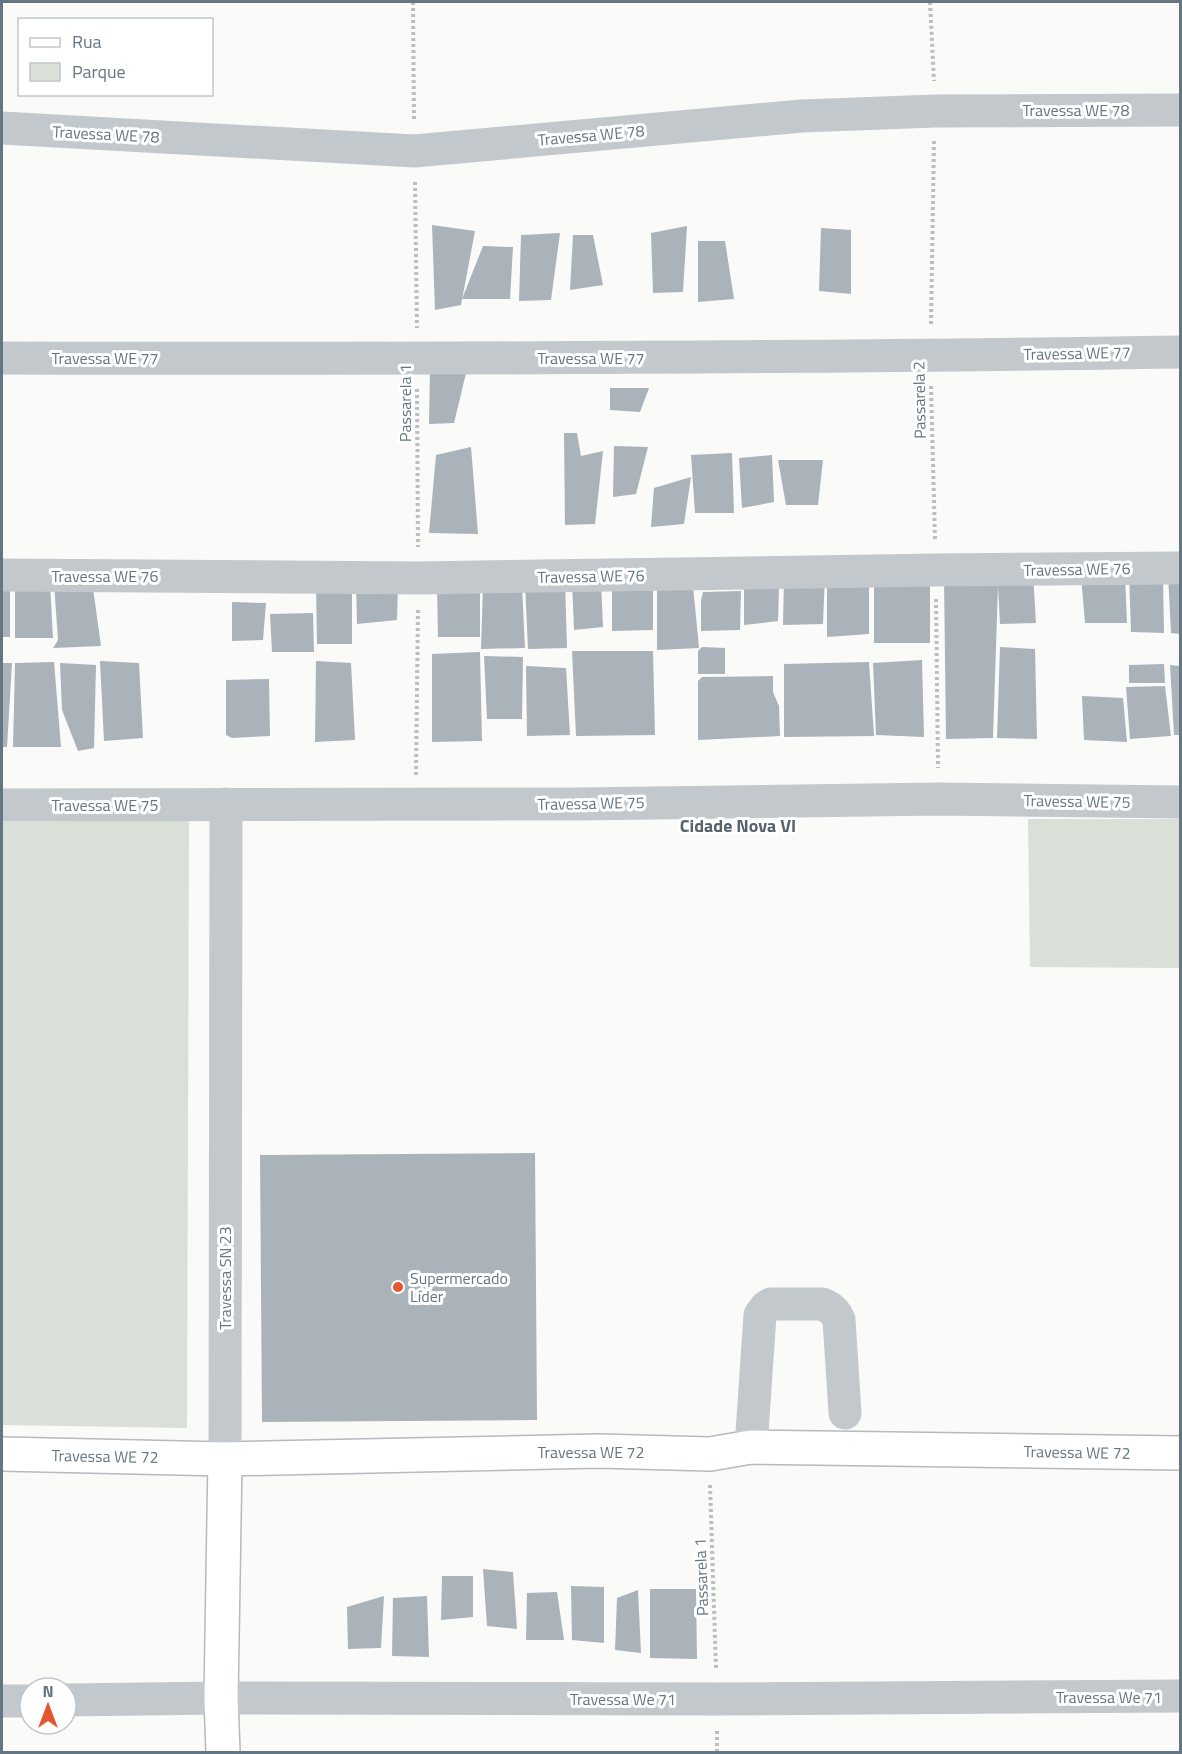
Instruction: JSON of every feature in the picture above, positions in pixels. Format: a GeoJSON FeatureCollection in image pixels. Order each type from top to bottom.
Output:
{"type":"FeatureCollection","features":[{"type":"Feature","properties":{"kind":"main road","name":"Travessa WE 72"},"geometry":{"type":"LineString","coordinates":[[2,1455],[225,1459],[598,1451],[710,1454],[751,1447],[1180,1453]]}},
{"type":"Feature","properties":{"kind":"main road","name":"Travessa SN 23"},"geometry":{"type":"LineString","coordinates":[[223,1752],[221,1698],[225,1459]]}},
{"type":"Feature","properties":{"kind":"street","name":"Travessa WE 78"},"geometry":{"type":"LineString","coordinates":[[2,128],[414,151],[802,116],[935,111],[1180,110]]}},
{"type":"Feature","properties":{"kind":"street","name":"Travessa WE 77"},"geometry":{"type":"LineString","coordinates":[[2,358],[417,359],[1180,352]]}},
{"type":"Feature","properties":{"kind":"street","name":"Travessa WE 76"},"geometry":{"type":"LineString","coordinates":[[2,575],[418,578],[1180,568]]}},
{"type":"Feature","properties":{"kind":"street","name":"Travessa WE 75"},"geometry":{"type":"LineString","coordinates":[[2,805],[416,805],[939,799],[1180,802]]}},
{"type":"Feature","properties":{"kind":"street","name":"Travessa SN 23"},"geometry":{"type":"LineString","coordinates":[[225,1459],[226,804]]}},
{"type":"Feature","properties":{"kind":"street"},"geometry":{"type":"LineString","coordinates":[[751,1447],[760,1315],[771,1304],[822,1304],[836,1313],[839,1320],[845,1413]]}},
{"type":"Feature","properties":{"kind":"street","name":"Travessa We 71"},"geometry":{"type":"LineString","coordinates":[[78,1700],[1180,1696]]}},
{"type":"Feature","properties":{"kind":"street"},"geometry":{"type":"LineString","coordinates":[[2,1701],[18,1701]]}},
{"type":"Feature","properties":{"kind":"path","name":"Passarela 1"},"geometry":{"type":"LineString","coordinates":[[413,2],[418,578],[416,805]]}},
{"type":"Feature","properties":{"kind":"path","name":"Passarela 2"},"geometry":{"type":"LineString","coordinates":[[930,2],[935,111],[930,356],[939,799]]}},
{"type":"Feature","properties":{"kind":"path","name":"Passarela 1"},"geometry":{"type":"LineString","coordinates":[[710,1454],[717,1699]]}},
{"type":"Feature","properties":{"kind":"green space"},"geometry":{"type":"Polygon","coordinates":[[[1028,819],[1180,819],[1180,968],[1030,967],[1028,819]]]}},
{"type":"Feature","properties":{"kind":"green space"},"geometry":{"type":"Polygon","coordinates":[[[189,820],[187,1428],[2,1425],[2,822],[189,820]]]}},
{"type":"Feature","properties":{"kind":"building"},"geometry":{"type":"Polygon","coordinates":[[[432,225],[475,231],[461,305],[435,310],[432,225]]]}},
{"type":"Feature","properties":{"kind":"building"},"geometry":{"type":"Polygon","coordinates":[[[687,226],[683,292],[653,293],[651,233],[687,226]]]}},
{"type":"Feature","properties":{"kind":"building"},"geometry":{"type":"Polygon","coordinates":[[[821,228],[851,230],[851,294],[819,291],[821,228]]]}},
{"type":"Feature","properties":{"kind":"building"},"geometry":{"type":"Polygon","coordinates":[[[560,233],[551,300],[519,301],[521,235],[560,233]]]}},
{"type":"Feature","properties":{"kind":"building"},"geometry":{"type":"Polygon","coordinates":[[[573,235],[593,235],[603,285],[570,290],[573,235]]]}},
{"type":"Feature","properties":{"kind":"building"},"geometry":{"type":"Polygon","coordinates":[[[698,241],[725,241],[734,299],[698,302],[698,241]]]}},
{"type":"Feature","properties":{"kind":"building"},"geometry":{"type":"Polygon","coordinates":[[[483,246],[513,247],[510,299],[462,299],[483,246]]]}},
{"type":"Feature","properties":{"kind":"building"},"geometry":{"type":"Polygon","coordinates":[[[468,365],[454,423],[429,424],[430,369],[468,365]]]}},
{"type":"Feature","properties":{"kind":"building"},"geometry":{"type":"Polygon","coordinates":[[[610,388],[649,388],[640,412],[610,410],[610,388]]]}},
{"type":"Feature","properties":{"kind":"building"},"geometry":{"type":"Polygon","coordinates":[[[564,433],[577,433],[581,456],[603,451],[595,524],[565,525],[564,433]]]}},
{"type":"Feature","properties":{"kind":"building"},"geometry":{"type":"Polygon","coordinates":[[[614,446],[648,447],[636,494],[613,497],[614,446]]]}},
{"type":"Feature","properties":{"kind":"building"},"geometry":{"type":"Polygon","coordinates":[[[471,447],[478,534],[429,533],[436,455],[471,447]]]}},
{"type":"Feature","properties":{"kind":"building"},"geometry":{"type":"Polygon","coordinates":[[[732,453],[734,513],[695,513],[691,455],[732,453]]]}},
{"type":"Feature","properties":{"kind":"building"},"geometry":{"type":"Polygon","coordinates":[[[772,455],[774,502],[742,508],[739,458],[772,455]]]}},
{"type":"Feature","properties":{"kind":"building"},"geometry":{"type":"Polygon","coordinates":[[[778,460],[823,460],[818,505],[786,505],[778,460]]]}},
{"type":"Feature","properties":{"kind":"building"},"geometry":{"type":"Polygon","coordinates":[[[691,477],[684,524],[651,527],[654,488],[691,477]]]}},
{"type":"Feature","properties":{"kind":"building"},"geometry":{"type":"Polygon","coordinates":[[[930,573],[930,643],[874,643],[874,575],[930,573]]]}},
{"type":"Feature","properties":{"kind":"building"},"geometry":{"type":"Polygon","coordinates":[[[1033,574],[1036,623],[1000,624],[998,586],[993,738],[946,739],[944,578],[1033,574]]]}},
{"type":"Feature","properties":{"kind":"building"},"geometry":{"type":"Polygon","coordinates":[[[1125,574],[1127,623],[1085,623],[1081,575],[1125,574]]]}},
{"type":"Feature","properties":{"kind":"building"},"geometry":{"type":"Polygon","coordinates":[[[1168,574],[1180,574],[1180,634],[1171,633],[1168,574]]]}},
{"type":"Feature","properties":{"kind":"building"},"geometry":{"type":"Polygon","coordinates":[[[825,575],[823,624],[783,625],[784,577],[825,575]]]}},
{"type":"Feature","properties":{"kind":"building"},"geometry":{"type":"Polygon","coordinates":[[[1129,575],[1163,575],[1164,633],[1131,632],[1129,575]]]}},
{"type":"Feature","properties":{"kind":"building"},"geometry":{"type":"Polygon","coordinates":[[[869,576],[869,634],[827,637],[827,577],[869,576]]]}},
{"type":"Feature","properties":{"kind":"building"},"geometry":{"type":"Polygon","coordinates":[[[653,579],[653,630],[612,631],[612,581],[653,579]]]}},
{"type":"Feature","properties":{"kind":"building"},"geometry":{"type":"Polygon","coordinates":[[[2,581],[10,581],[10,637],[2,637],[2,581]]]}},
{"type":"Feature","properties":{"kind":"building"},"geometry":{"type":"Polygon","coordinates":[[[15,581],[50,583],[53,638],[15,638],[15,581]]]}},
{"type":"Feature","properties":{"kind":"building"},"geometry":{"type":"Polygon","coordinates":[[[92,581],[101,646],[53,648],[58,640],[54,583],[92,581]]]}},
{"type":"Feature","properties":{"kind":"building"},"geometry":{"type":"Polygon","coordinates":[[[565,581],[567,648],[528,649],[525,583],[565,581]]]}},
{"type":"Feature","properties":{"kind":"building"},"geometry":{"type":"Polygon","coordinates":[[[572,581],[601,581],[603,627],[574,630],[572,581]]]}},
{"type":"Feature","properties":{"kind":"building"},"geometry":{"type":"Polygon","coordinates":[[[356,583],[398,583],[397,620],[357,624],[356,583]]]}},
{"type":"Feature","properties":{"kind":"building"},"geometry":{"type":"Polygon","coordinates":[[[316,584],[352,585],[352,644],[317,644],[316,584]]]}},
{"type":"Feature","properties":{"kind":"building"},"geometry":{"type":"Polygon","coordinates":[[[480,584],[480,637],[438,637],[437,586],[480,584]]]}},
{"type":"Feature","properties":{"kind":"building"},"geometry":{"type":"Polygon","coordinates":[[[483,586],[522,586],[525,648],[481,649],[483,586]]]}},
{"type":"Feature","properties":{"kind":"building"},"geometry":{"type":"Polygon","coordinates":[[[657,586],[693,586],[699,648],[657,650],[657,586]]]}},
{"type":"Feature","properties":{"kind":"building"},"geometry":{"type":"Polygon","coordinates":[[[779,586],[778,621],[744,625],[744,589],[779,586]]]}},
{"type":"Feature","properties":{"kind":"building"},"geometry":{"type":"Polygon","coordinates":[[[741,591],[740,630],[701,631],[703,592],[741,591]]]}},
{"type":"Feature","properties":{"kind":"building"},"geometry":{"type":"Polygon","coordinates":[[[232,602],[266,603],[263,640],[232,641],[232,602]]]}},
{"type":"Feature","properties":{"kind":"building"},"geometry":{"type":"Polygon","coordinates":[[[313,613],[314,652],[272,652],[270,614],[313,613]]]}},
{"type":"Feature","properties":{"kind":"building"},"geometry":{"type":"Polygon","coordinates":[[[702,647],[725,648],[725,674],[698,674],[698,651],[702,647]]]}},
{"type":"Feature","properties":{"kind":"building"},"geometry":{"type":"Polygon","coordinates":[[[1000,647],[1035,649],[1037,739],[997,738],[1000,647]]]}},
{"type":"Feature","properties":{"kind":"building"},"geometry":{"type":"Polygon","coordinates":[[[572,651],[653,651],[655,735],[576,736],[572,651]]]}},
{"type":"Feature","properties":{"kind":"building"},"geometry":{"type":"Polygon","coordinates":[[[480,652],[482,741],[432,742],[432,654],[480,652]]]}},
{"type":"Feature","properties":{"kind":"building"},"geometry":{"type":"Polygon","coordinates":[[[484,656],[523,657],[522,719],[487,719],[484,656]]]}},
{"type":"Feature","properties":{"kind":"building"},"geometry":{"type":"Polygon","coordinates":[[[922,660],[924,737],[876,735],[873,663],[922,660]]]}},
{"type":"Feature","properties":{"kind":"building"},"geometry":{"type":"Polygon","coordinates":[[[100,661],[139,663],[143,738],[104,741],[100,661]]]}},
{"type":"Feature","properties":{"kind":"building"},"geometry":{"type":"Polygon","coordinates":[[[316,661],[351,663],[355,740],[315,742],[316,661]]]}},
{"type":"Feature","properties":{"kind":"building"},"geometry":{"type":"Polygon","coordinates":[[[54,662],[61,747],[13,747],[15,663],[54,662]]]}},
{"type":"Feature","properties":{"kind":"building"},"geometry":{"type":"Polygon","coordinates":[[[869,662],[874,736],[784,737],[784,664],[869,662]]]}},
{"type":"Feature","properties":{"kind":"building"},"geometry":{"type":"Polygon","coordinates":[[[2,663],[12,663],[7,747],[2,747],[2,663]]]}},
{"type":"Feature","properties":{"kind":"building"},"geometry":{"type":"Polygon","coordinates":[[[60,663],[96,665],[94,748],[78,751],[62,710],[60,663]]]}},
{"type":"Feature","properties":{"kind":"building"},"geometry":{"type":"Polygon","coordinates":[[[1164,664],[1165,683],[1129,683],[1129,665],[1164,664]]]}},
{"type":"Feature","properties":{"kind":"building"},"geometry":{"type":"Polygon","coordinates":[[[1170,665],[1180,666],[1180,735],[1174,735],[1170,665]]]}},
{"type":"Feature","properties":{"kind":"building"},"geometry":{"type":"Polygon","coordinates":[[[526,666],[566,668],[570,735],[527,736],[526,666]]]}},
{"type":"Feature","properties":{"kind":"building"},"geometry":{"type":"Polygon","coordinates":[[[773,676],[773,692],[779,706],[780,736],[698,740],[698,681],[702,677],[773,676]]]}},
{"type":"Feature","properties":{"kind":"building"},"geometry":{"type":"Polygon","coordinates":[[[269,679],[270,736],[232,738],[226,735],[226,680],[269,679]]]}},
{"type":"Feature","properties":{"kind":"building"},"geometry":{"type":"Polygon","coordinates":[[[1165,686],[1171,736],[1130,739],[1126,687],[1165,686]]]}},
{"type":"Feature","properties":{"kind":"building"},"geometry":{"type":"Polygon","coordinates":[[[1082,696],[1123,698],[1127,742],[1084,740],[1082,696]]]}},
{"type":"Feature","properties":{"kind":"building","name":"Supermercado Líder"},"geometry":{"type":"Polygon","coordinates":[[[535,1153],[537,1420],[262,1422],[260,1155],[535,1153]]]}},
{"type":"Feature","properties":{"kind":"building"},"geometry":{"type":"Polygon","coordinates":[[[483,1569],[513,1572],[517,1629],[487,1626],[483,1569]]]}},
{"type":"Feature","properties":{"kind":"building"},"geometry":{"type":"Polygon","coordinates":[[[442,1576],[473,1576],[473,1617],[441,1620],[442,1576]]]}},
{"type":"Feature","properties":{"kind":"building"},"geometry":{"type":"Polygon","coordinates":[[[571,1586],[604,1587],[604,1643],[572,1640],[571,1586]]]}},
{"type":"Feature","properties":{"kind":"building"},"geometry":{"type":"Polygon","coordinates":[[[650,1589],[696,1589],[697,1659],[650,1658],[650,1589]]]}},
{"type":"Feature","properties":{"kind":"building"},"geometry":{"type":"Polygon","coordinates":[[[638,1590],[641,1653],[615,1650],[617,1598],[638,1590]]]}},
{"type":"Feature","properties":{"kind":"building"},"geometry":{"type":"Polygon","coordinates":[[[557,1592],[564,1640],[526,1640],[527,1593],[557,1592]]]}},
{"type":"Feature","properties":{"kind":"building"},"geometry":{"type":"Polygon","coordinates":[[[384,1596],[381,1648],[348,1649],[347,1607],[384,1596]]]}},
{"type":"Feature","properties":{"kind":"building"},"geometry":{"type":"Polygon","coordinates":[[[427,1596],[429,1657],[392,1656],[393,1598],[427,1596]]]}},
{"type":"Feature","properties":{"kind":"place","name":"Supermercado Líder"},"geometry":{"type":"Point","coordinates":[398,1287]}},
{"type":"Feature","properties":{"kind":"district","name":"Cidade Nova VI"},"geometry":{"type":"Point","coordinates":[738,826]}}]}
